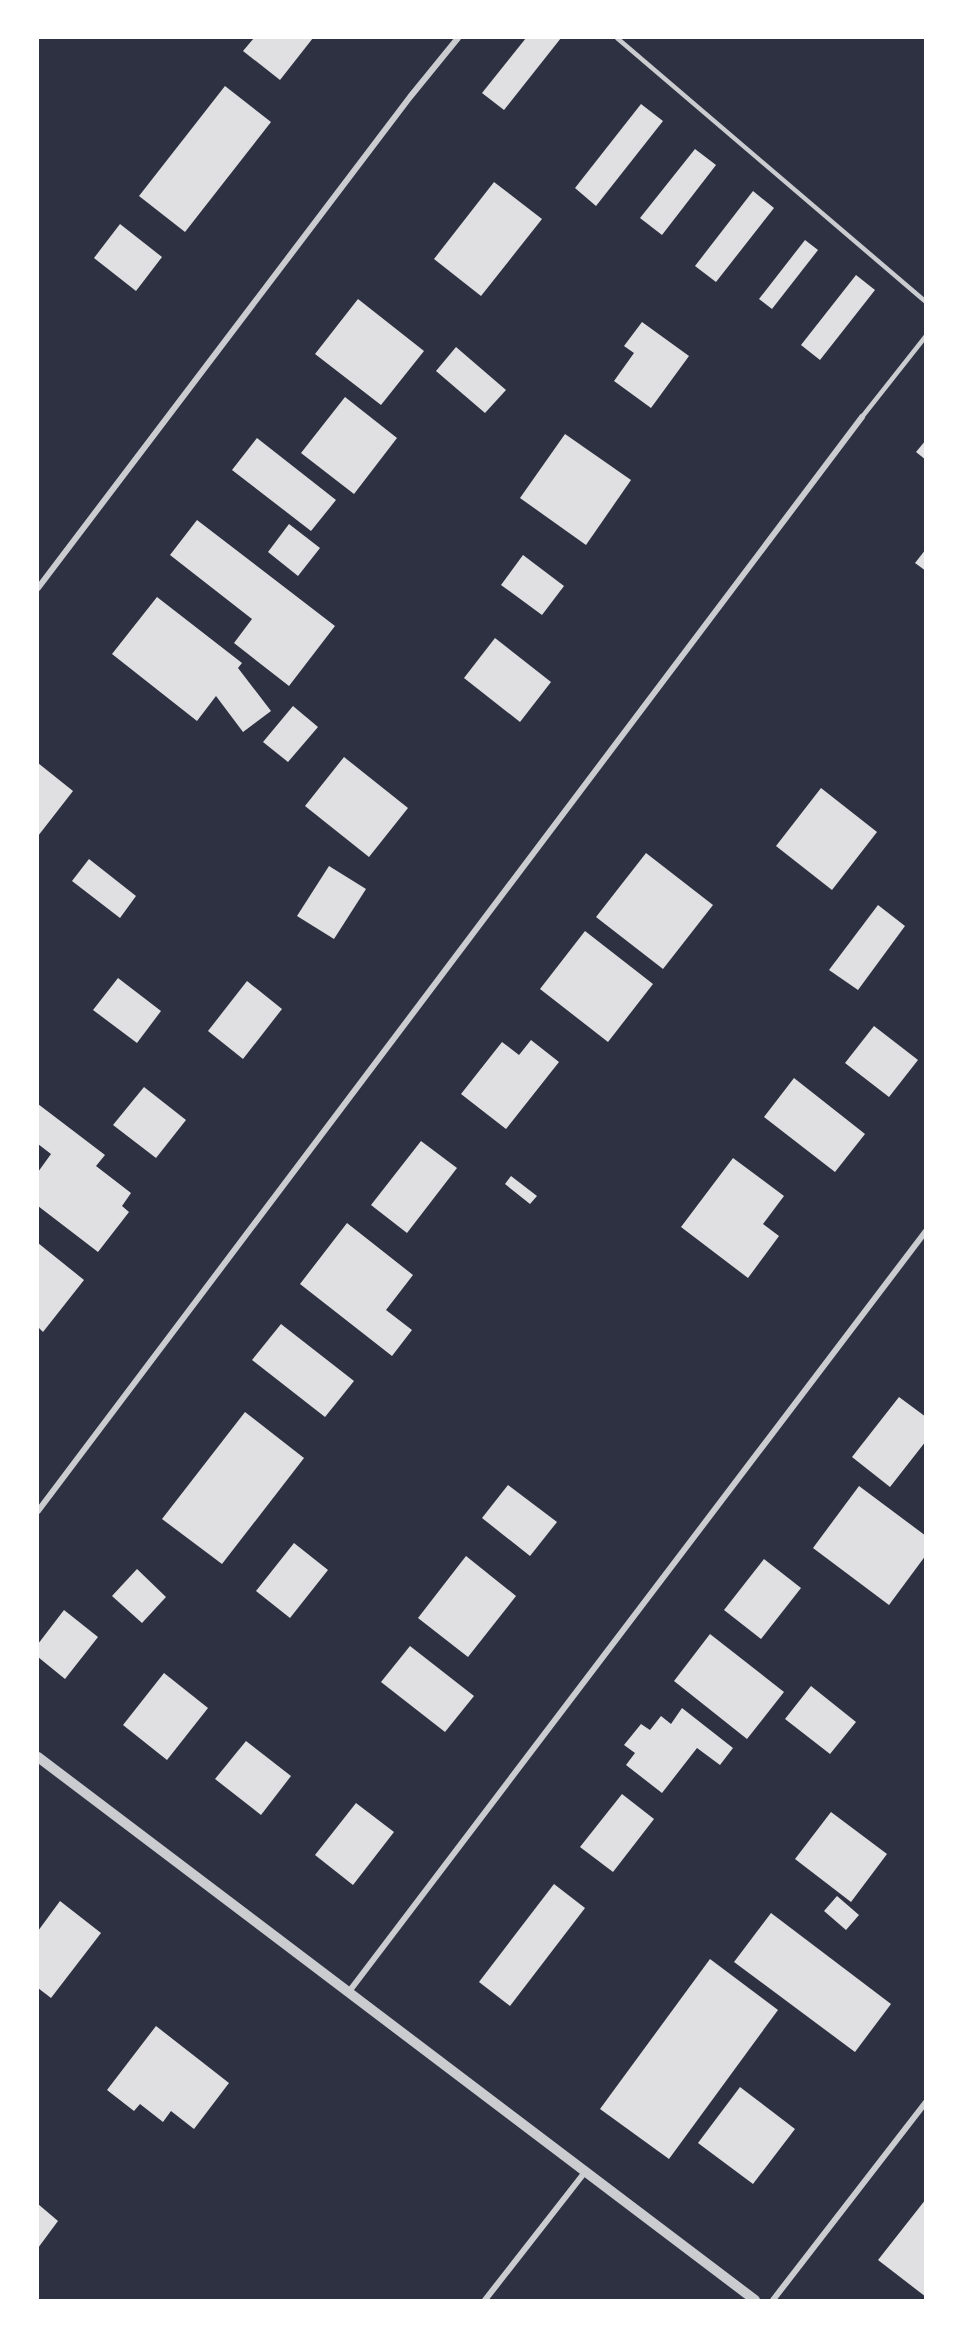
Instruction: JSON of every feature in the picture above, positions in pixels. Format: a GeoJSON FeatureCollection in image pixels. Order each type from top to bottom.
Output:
{"type":"FeatureCollection","features":[{"type":"Feature","properties":{"kind":"street"},"geometry":{"type":"LineString","coordinates":[[38,588],[410,97],[458,38]]}},
{"type":"Feature","properties":{"kind":"street"},"geometry":{"type":"LineString","coordinates":[[38,1511],[862,417]]}},
{"type":"Feature","properties":{"kind":"street"},"geometry":{"type":"LineString","coordinates":[[348,1993],[926,1231]]}},
{"type":"Feature","properties":{"kind":"street"},"geometry":{"type":"LineString","coordinates":[[38,1757],[755,2301]]}},
{"type":"Feature","properties":{"kind":"street"},"geometry":{"type":"LineString","coordinates":[[773,2301],[926,2102]]}},
{"type":"Feature","properties":{"kind":"street"},"geometry":{"type":"LineString","coordinates":[[485,2301],[585,2172]]}},
{"type":"Feature","properties":{"kind":"lane"},"geometry":{"type":"LineString","coordinates":[[617,38],[926,302]]}},
{"type":"Feature","properties":{"kind":"lane"},"geometry":{"type":"LineString","coordinates":[[862,417],[926,336]]}},
{"type":"Feature","properties":{"kind":"building"},"geometry":{"type":"Polygon","coordinates":[[[254,38],[313,38],[280,80],[243,51],[254,38]]]}},
{"type":"Feature","properties":{"kind":"building"},"geometry":{"type":"Polygon","coordinates":[[[526,38],[561,38],[504,110],[482,93],[526,38]]]}},
{"type":"Feature","properties":{"kind":"building"},"geometry":{"type":"Polygon","coordinates":[[[225,86],[271,122],[185,232],[139,196],[225,86]]]}},
{"type":"Feature","properties":{"kind":"building"},"geometry":{"type":"Polygon","coordinates":[[[641,104],[663,121],[596,206],[575,188],[641,104]]]}},
{"type":"Feature","properties":{"kind":"building"},"geometry":{"type":"Polygon","coordinates":[[[695,149],[716,165],[662,235],[640,218],[695,149]]]}},
{"type":"Feature","properties":{"kind":"building"},"geometry":{"type":"Polygon","coordinates":[[[494,182],[542,219],[481,296],[434,259],[494,182]]]}},
{"type":"Feature","properties":{"kind":"building"},"geometry":{"type":"Polygon","coordinates":[[[753,191],[774,208],[716,282],[695,266],[753,191]]]}},
{"type":"Feature","properties":{"kind":"building"},"geometry":{"type":"Polygon","coordinates":[[[120,224],[162,257],[136,291],[94,258],[120,224]]]}},
{"type":"Feature","properties":{"kind":"building"},"geometry":{"type":"Polygon","coordinates":[[[805,240],[818,250],[772,309],[759,299],[805,240]]]}},
{"type":"Feature","properties":{"kind":"building"},"geometry":{"type":"Polygon","coordinates":[[[856,275],[875,290],[820,360],[801,345],[856,275]]]}},
{"type":"Feature","properties":{"kind":"building"},"geometry":{"type":"Polygon","coordinates":[[[358,299],[424,351],[381,405],[315,354],[358,299]]]}},
{"type":"Feature","properties":{"kind":"building"},"geometry":{"type":"Polygon","coordinates":[[[642,322],[689,356],[651,408],[614,381],[634,353],[624,346],[642,322]]]}},
{"type":"Feature","properties":{"kind":"building"},"geometry":{"type":"Polygon","coordinates":[[[456,347],[506,390],[485,413],[436,371],[456,347]]]}},
{"type":"Feature","properties":{"kind":"building"},"geometry":{"type":"Polygon","coordinates":[[[345,397],[397,438],[354,494],[301,453],[345,397]]]}},
{"type":"Feature","properties":{"kind":"building"},"geometry":{"type":"Polygon","coordinates":[[[565,434],[631,480],[586,545],[520,498],[565,434]]]}},
{"type":"Feature","properties":{"kind":"building"},"geometry":{"type":"Polygon","coordinates":[[[257,438],[336,500],[311,531],[232,470],[257,438]]]}},
{"type":"Feature","properties":{"kind":"building"},"geometry":{"type":"Polygon","coordinates":[[[926,440],[926,460],[916,452],[926,440]]]}},
{"type":"Feature","properties":{"kind":"building"},"geometry":{"type":"Polygon","coordinates":[[[197,520],[335,626],[289,686],[234,643],[252,619],[170,555],[197,520]]]}},
{"type":"Feature","properties":{"kind":"building"},"geometry":{"type":"Polygon","coordinates":[[[289,524],[320,548],[298,576],[268,552],[289,524]]]}},
{"type":"Feature","properties":{"kind":"building"},"geometry":{"type":"Polygon","coordinates":[[[926,549],[926,571],[915,563],[926,549]]]}},
{"type":"Feature","properties":{"kind":"building"},"geometry":{"type":"Polygon","coordinates":[[[523,555],[564,586],[542,615],[501,585],[523,555]]]}},
{"type":"Feature","properties":{"kind":"building"},"geometry":{"type":"Polygon","coordinates":[[[157,597],[242,663],[238,668],[271,711],[243,732],[216,696],[197,721],[112,654],[157,597]]]}},
{"type":"Feature","properties":{"kind":"building"},"geometry":{"type":"Polygon","coordinates":[[[495,638],[551,682],[520,722],[464,678],[495,638]]]}},
{"type":"Feature","properties":{"kind":"building"},"geometry":{"type":"Polygon","coordinates":[[[293,706],[318,727],[288,762],[263,742],[293,706]]]}},
{"type":"Feature","properties":{"kind":"building"},"geometry":{"type":"Polygon","coordinates":[[[344,757],[408,808],[369,857],[305,806],[344,757]]]}},
{"type":"Feature","properties":{"kind":"building"},"geometry":{"type":"Polygon","coordinates":[[[38,763],[73,791],[38,836],[38,763]]]}},
{"type":"Feature","properties":{"kind":"building"},"geometry":{"type":"Polygon","coordinates":[[[821,788],[877,832],[832,890],[776,846],[821,788]]]}},
{"type":"Feature","properties":{"kind":"building"},"geometry":{"type":"Polygon","coordinates":[[[646,853],[713,905],[663,969],[596,917],[646,853]]]}},
{"type":"Feature","properties":{"kind":"building"},"geometry":{"type":"Polygon","coordinates":[[[89,859],[136,896],[120,918],[72,881],[89,859]]]}},
{"type":"Feature","properties":{"kind":"building"},"geometry":{"type":"Polygon","coordinates":[[[329,866],[366,889],[334,939],[297,916],[329,866]]]}},
{"type":"Feature","properties":{"kind":"building"},"geometry":{"type":"Polygon","coordinates":[[[878,905],[905,926],[858,990],[829,970],[878,905]]]}},
{"type":"Feature","properties":{"kind":"building"},"geometry":{"type":"Polygon","coordinates":[[[585,931],[653,984],[608,1042],[540,989],[585,931]]]}},
{"type":"Feature","properties":{"kind":"building"},"geometry":{"type":"Polygon","coordinates":[[[118,978],[161,1011],[137,1043],[93,1010],[118,978]]]}},
{"type":"Feature","properties":{"kind":"building"},"geometry":{"type":"Polygon","coordinates":[[[247,981],[282,1009],[243,1059],[208,1031],[247,981]]]}},
{"type":"Feature","properties":{"kind":"building"},"geometry":{"type":"Polygon","coordinates":[[[874,1026],[918,1060],[889,1097],[845,1063],[874,1026]]]}},
{"type":"Feature","properties":{"kind":"building"},"geometry":{"type":"Polygon","coordinates":[[[531,1040],[559,1062],[506,1129],[461,1094],[502,1042],[519,1055],[531,1040]]]}},
{"type":"Feature","properties":{"kind":"building"},"geometry":{"type":"Polygon","coordinates":[[[794,1078],[865,1134],[835,1172],[764,1117],[794,1078]]]}},
{"type":"Feature","properties":{"kind":"building"},"geometry":{"type":"Polygon","coordinates":[[[144,1087],[186,1120],[156,1158],[113,1125],[144,1087]]]}},
{"type":"Feature","properties":{"kind":"building"},"geometry":{"type":"Polygon","coordinates":[[[38,1104],[105,1155],[96,1166],[131,1193],[122,1206],[129,1212],[98,1252],[38,1206],[38,1172],[51,1154],[38,1144],[38,1104]]]}},
{"type":"Feature","properties":{"kind":"building"},"geometry":{"type":"Polygon","coordinates":[[[421,1141],[457,1168],[407,1233],[371,1205],[421,1141]]]}},
{"type":"Feature","properties":{"kind":"building"},"geometry":{"type":"Polygon","coordinates":[[[733,1158],[784,1196],[763,1224],[779,1236],[748,1278],[681,1227],[733,1158]]]}},
{"type":"Feature","properties":{"kind":"building"},"geometry":{"type":"Polygon","coordinates":[[[511,1176],[537,1196],[530,1204],[505,1184],[511,1176]]]}},
{"type":"Feature","properties":{"kind":"building"},"geometry":{"type":"Polygon","coordinates":[[[347,1223],[413,1275],[386,1310],[412,1330],[392,1356],[300,1284],[347,1223]]]}},
{"type":"Feature","properties":{"kind":"building"},"geometry":{"type":"Polygon","coordinates":[[[38,1243],[84,1280],[43,1332],[38,1327],[38,1243]]]}},
{"type":"Feature","properties":{"kind":"building"},"geometry":{"type":"Polygon","coordinates":[[[281,1324],[354,1381],[325,1417],[252,1360],[281,1324]]]}},
{"type":"Feature","properties":{"kind":"building"},"geometry":{"type":"Polygon","coordinates":[[[899,1397],[926,1417],[926,1441],[890,1487],[852,1457],[899,1397]]]}},
{"type":"Feature","properties":{"kind":"building"},"geometry":{"type":"Polygon","coordinates":[[[245,1412],[304,1458],[222,1564],[162,1519],[245,1412]]]}},
{"type":"Feature","properties":{"kind":"building"},"geometry":{"type":"Polygon","coordinates":[[[508,1485],[557,1522],[530,1556],[482,1518],[508,1485]]]}},
{"type":"Feature","properties":{"kind":"building"},"geometry":{"type":"Polygon","coordinates":[[[859,1486],[926,1536],[926,1555],[889,1605],[813,1548],[859,1486]]]}},
{"type":"Feature","properties":{"kind":"building"},"geometry":{"type":"Polygon","coordinates":[[[294,1543],[328,1570],[290,1618],[256,1591],[294,1543]]]}},
{"type":"Feature","properties":{"kind":"building"},"geometry":{"type":"Polygon","coordinates":[[[466,1556],[516,1596],[468,1657],[418,1618],[466,1556]]]}},
{"type":"Feature","properties":{"kind":"building"},"geometry":{"type":"Polygon","coordinates":[[[764,1559],[801,1588],[761,1639],[724,1610],[764,1559]]]}},
{"type":"Feature","properties":{"kind":"building"},"geometry":{"type":"Polygon","coordinates":[[[137,1569],[166,1597],[142,1623],[112,1596],[137,1569]]]}},
{"type":"Feature","properties":{"kind":"building"},"geometry":{"type":"Polygon","coordinates":[[[64,1610],[98,1637],[65,1679],[38,1657],[38,1644],[64,1610]]]}},
{"type":"Feature","properties":{"kind":"building"},"geometry":{"type":"Polygon","coordinates":[[[710,1634],[784,1692],[747,1739],[674,1681],[710,1634]]]}},
{"type":"Feature","properties":{"kind":"building"},"geometry":{"type":"Polygon","coordinates":[[[410,1646],[474,1696],[445,1732],[381,1682],[410,1646]]]}},
{"type":"Feature","properties":{"kind":"building"},"geometry":{"type":"Polygon","coordinates":[[[164,1673],[208,1708],[167,1760],[123,1725],[164,1673]]]}},
{"type":"Feature","properties":{"kind":"building"},"geometry":{"type":"Polygon","coordinates":[[[811,1686],[856,1722],[830,1754],[785,1719],[811,1686]]]}},
{"type":"Feature","properties":{"kind":"building"},"geometry":{"type":"Polygon","coordinates":[[[682,1708],[733,1748],[720,1765],[697,1748],[662,1793],[626,1765],[635,1753],[624,1745],[641,1724],[650,1730],[661,1716],[671,1724],[682,1708]]]}},
{"type":"Feature","properties":{"kind":"building"},"geometry":{"type":"Polygon","coordinates":[[[246,1741],[291,1776],[261,1815],[215,1779],[246,1741]]]}},
{"type":"Feature","properties":{"kind":"building"},"geometry":{"type":"Polygon","coordinates":[[[622,1794],[654,1819],[613,1872],[580,1847],[622,1794]]]}},
{"type":"Feature","properties":{"kind":"building"},"geometry":{"type":"Polygon","coordinates":[[[356,1803],[394,1832],[353,1885],[315,1855],[356,1803]]]}},
{"type":"Feature","properties":{"kind":"building"},"geometry":{"type":"Polygon","coordinates":[[[831,1812],[887,1854],[851,1902],[795,1859],[831,1812]]]}},
{"type":"Feature","properties":{"kind":"building"},"geometry":{"type":"Polygon","coordinates":[[[554,1884],[585,1908],[510,2006],[479,1982],[554,1884]]]}},
{"type":"Feature","properties":{"kind":"building"},"geometry":{"type":"Polygon","coordinates":[[[837,1896],[859,1915],[846,1930],[824,1911],[837,1896]]]}},
{"type":"Feature","properties":{"kind":"building"},"geometry":{"type":"Polygon","coordinates":[[[60,1901],[101,1933],[51,1998],[38,1988],[38,1931],[60,1901]]]}},
{"type":"Feature","properties":{"kind":"building"},"geometry":{"type":"Polygon","coordinates":[[[771,1913],[891,2004],[855,2052],[734,1962],[771,1913]]]}},
{"type":"Feature","properties":{"kind":"building"},"geometry":{"type":"Polygon","coordinates":[[[710,1959],[778,2010],[669,2159],[600,2109],[710,1959]]]}},
{"type":"Feature","properties":{"kind":"building"},"geometry":{"type":"Polygon","coordinates":[[[156,2026],[229,2083],[194,2129],[171,2111],[163,2122],[140,2104],[134,2111],[107,2090],[156,2026]]]}},
{"type":"Feature","properties":{"kind":"building"},"geometry":{"type":"Polygon","coordinates":[[[740,2087],[795,2129],[753,2184],[698,2143],[740,2087]]]}},
{"type":"Feature","properties":{"kind":"building"},"geometry":{"type":"Polygon","coordinates":[[[926,2199],[926,2297],[878,2260],[926,2199]]]}},
{"type":"Feature","properties":{"kind":"building"},"geometry":{"type":"Polygon","coordinates":[[[38,2204],[58,2221],[38,2248],[38,2204]]]}}]}
